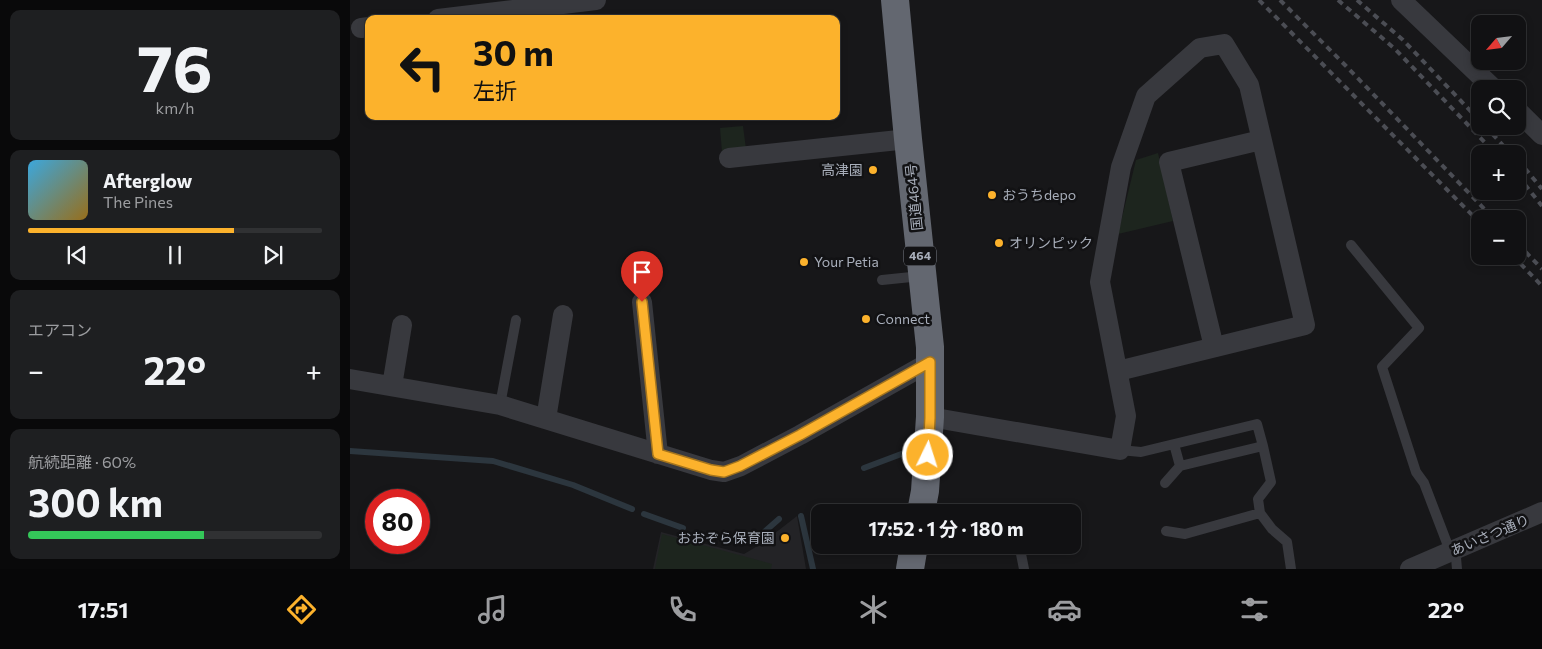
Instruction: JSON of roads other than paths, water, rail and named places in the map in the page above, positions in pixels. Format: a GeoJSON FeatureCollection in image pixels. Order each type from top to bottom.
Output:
{"type":"FeatureCollection","features":[{"type":"Feature","properties":{"kind":"highway","name":"国道464号"},"geometry":{"type":"LineString","coordinates":[[895,0],[930,362],[930,418],[923,504]]}},
{"type":"Feature","properties":{"kind":"highway"},"geometry":{"type":"LineString","coordinates":[[910,569],[912,554]]}},
{"type":"Feature","properties":{"kind":"street"},"geometry":{"type":"LineString","coordinates":[[471,15],[596,0]]}},
{"type":"Feature","properties":{"kind":"street"},"geometry":{"type":"LineString","coordinates":[[1401,0],[1485,80]]}},
{"type":"Feature","properties":{"kind":"street"},"geometry":{"type":"LineString","coordinates":[[930,418],[1120,450],[1126,416],[1100,282],[1122,167],[1146,96],[1200,48],[1224,44],[1249,85],[1305,325],[1118,371]]}},
{"type":"Feature","properties":{"kind":"street"},"geometry":{"type":"LineString","coordinates":[[1526,119],[1542,135]]}},
{"type":"Feature","properties":{"kind":"street"},"geometry":{"type":"LineString","coordinates":[[729,158],[908,139]]}},
{"type":"Feature","properties":{"kind":"street"},"geometry":{"type":"LineString","coordinates":[[1214,347],[1169,162],[1261,140]]}},
{"type":"Feature","properties":{"kind":"street"},"geometry":{"type":"LineString","coordinates":[[642,302],[658,454]]}},
{"type":"Feature","properties":{"kind":"street"},"geometry":{"type":"LineString","coordinates":[[546,418],[563,315]]}},
{"type":"Feature","properties":{"kind":"street"},"geometry":{"type":"LineString","coordinates":[[392,386],[402,325]]}},
{"type":"Feature","properties":{"kind":"street"},"geometry":{"type":"LineString","coordinates":[[350,379],[500,405],[711,470],[724,472],[740,466],[800,435],[930,362]]}},
{"type":"Feature","properties":{"kind":"street","name":"あいさつ通り"},"geometry":{"type":"LineString","coordinates":[[1410,569],[1454,560],[1542,512]]}},
{"type":"Feature","properties":{"kind":"lane"},"geometry":{"type":"LineString","coordinates":[[1351,245],[1419,328],[1382,368],[1416,472],[1424,482],[1454,560]]}},
{"type":"Feature","properties":{"kind":"lane"},"geometry":{"type":"LineString","coordinates":[[882,280],[922,276]]}},
{"type":"Feature","properties":{"kind":"lane"},"geometry":{"type":"LineString","coordinates":[[500,405],[516,320]]}},
{"type":"Feature","properties":{"kind":"lane"},"geometry":{"type":"LineString","coordinates":[[1120,450],[1141,452],[1257,424],[1271,482],[1258,499],[1260,513],[1272,529],[1287,542],[1291,569]]}},
{"type":"Feature","properties":{"kind":"lane"},"geometry":{"type":"LineString","coordinates":[[1174,444],[1180,466]]}},
{"type":"Feature","properties":{"kind":"lane"},"geometry":{"type":"LineString","coordinates":[[1165,483],[1180,466],[1263,446]]}},
{"type":"Feature","properties":{"kind":"lane"},"geometry":{"type":"LineString","coordinates":[[1166,530],[1185,534],[1260,513]]}},
{"type":"Feature","properties":{"kind":"lane"},"geometry":{"type":"LineString","coordinates":[[1021,554],[1024,569]]}},
{"type":"Feature","properties":{"kind":"waterway"},"geometry":{"type":"LineString","coordinates":[[350,451],[493,461],[573,485],[632,509]]}},
{"type":"Feature","properties":{"kind":"waterway"},"geometry":{"type":"LineString","coordinates":[[864,468],[904,453]]}},
{"type":"Feature","properties":{"kind":"waterway"},"geometry":{"type":"LineString","coordinates":[[644,514],[683,528]]}},
{"type":"Feature","properties":{"kind":"waterway"},"geometry":{"type":"LineString","coordinates":[[801,516],[813,569]]}},
{"type":"Feature","properties":{"kind":"waterway"},"geometry":{"type":"LineString","coordinates":[[755,540],[779,519]]}},
{"type":"Feature","properties":{"kind":"railway"},"geometry":{"type":"LineString","coordinates":[[1259,0],[1471,214]]}},
{"type":"Feature","properties":{"kind":"railway"},"geometry":{"type":"LineString","coordinates":[[1280,0],[1485,210]]}},
{"type":"Feature","properties":{"kind":"railway"},"geometry":{"type":"LineString","coordinates":[[1338,0],[1395,49],[1487,145]]}},
{"type":"Feature","properties":{"kind":"railway"},"geometry":{"type":"LineString","coordinates":[[1357,0],[1403,40],[1471,112]]}},
{"type":"Feature","properties":{"kind":"railway"},"geometry":{"type":"LineString","coordinates":[[1493,135],[1503,145]]}},
{"type":"Feature","properties":{"kind":"railway"},"geometry":{"type":"LineString","coordinates":[[1526,170],[1542,189]]}},
{"type":"Feature","properties":{"kind":"railway"},"geometry":{"type":"LineString","coordinates":[[1526,186],[1542,206]]}},
{"type":"Feature","properties":{"kind":"railway"},"geometry":{"type":"LineString","coordinates":[[1526,252],[1542,269]]}},
{"type":"Feature","properties":{"kind":"railway"},"geometry":{"type":"LineString","coordinates":[[1522,265],[1542,286]]}},
{"type":"Feature","properties":{"kind":"place","name":"高津園"},"geometry":{"type":"Point","coordinates":[873,170]}},
{"type":"Feature","properties":{"kind":"place","name":"おうちdepo"},"geometry":{"type":"Point","coordinates":[992,195]}},
{"type":"Feature","properties":{"kind":"place","name":"オリンピック"},"geometry":{"type":"Point","coordinates":[999,243]}},
{"type":"Feature","properties":{"kind":"place","name":"Your Petia"},"geometry":{"type":"Point","coordinates":[804,262]}},
{"type":"Feature","properties":{"kind":"place","name":"Connect"},"geometry":{"type":"Point","coordinates":[866,319]}},
{"type":"Feature","properties":{"kind":"place","name":"おおぞら保育園"},"geometry":{"type":"Point","coordinates":[785,538]}}]}
